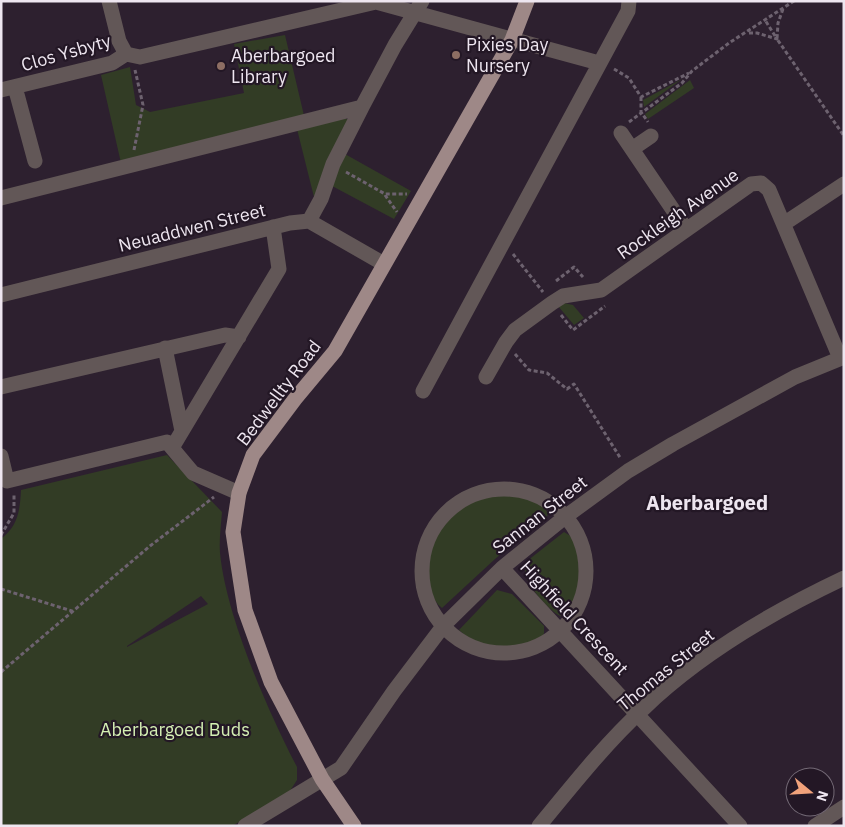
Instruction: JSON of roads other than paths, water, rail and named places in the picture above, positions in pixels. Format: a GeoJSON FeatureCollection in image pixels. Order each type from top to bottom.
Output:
{"type":"FeatureCollection","features":[{"type":"Feature","properties":{"kind":"main road","name":"Bedwellty Road"},"geometry":{"type":"LineString","coordinates":[[354,826],[322,779],[271,682],[245,610],[233,532],[239,493],[253,455],[295,398],[335,351],[512,40],[527,1]]}},
{"type":"Feature","properties":{"kind":"street"},"geometry":{"type":"LineString","coordinates":[[109,1],[119,41],[126,54],[140,57],[376,2],[419,7],[512,40],[599,63]]}},
{"type":"Feature","properties":{"kind":"street"},"geometry":{"type":"LineString","coordinates":[[423,391],[628,11],[629,1]]}},
{"type":"Feature","properties":{"kind":"street"},"geometry":{"type":"LineString","coordinates":[[384,264],[309,221],[321,199],[333,164],[362,107],[395,45],[419,7]]}},
{"type":"Feature","properties":{"kind":"street","name":"Clos Ysbyty"},"geometry":{"type":"LineString","coordinates":[[35,161],[8,89],[112,63],[126,54]]}},
{"type":"Feature","properties":{"kind":"street"},"geometry":{"type":"LineString","coordinates":[[1,198],[362,107]]}},
{"type":"Feature","properties":{"kind":"street"},"geometry":{"type":"LineString","coordinates":[[621,133],[686,229]]}},
{"type":"Feature","properties":{"kind":"street"},"geometry":{"type":"LineString","coordinates":[[632,149],[651,136]]}},
{"type":"Feature","properties":{"kind":"street","name":"Rockleigh Avenue"},"geometry":{"type":"LineString","coordinates":[[486,377],[515,330],[552,302],[563,296],[601,290],[751,184],[761,183],[769,190],[785,224],[842,358]]}},
{"type":"Feature","properties":{"kind":"street"},"geometry":{"type":"LineString","coordinates":[[785,224],[844,184]]}},
{"type":"Feature","properties":{"kind":"street","name":"Neuaddwen Street"},"geometry":{"type":"LineString","coordinates":[[1,295],[273,227],[309,221]]}},
{"type":"Feature","properties":{"kind":"street"},"geometry":{"type":"LineString","coordinates":[[172,448],[280,269],[273,227]]}},
{"type":"Feature","properties":{"kind":"street"},"geometry":{"type":"LineString","coordinates":[[1,387],[225,334],[238,337]]}},
{"type":"Feature","properties":{"kind":"street"},"geometry":{"type":"LineString","coordinates":[[165,348],[182,431]]}},
{"type":"Feature","properties":{"kind":"street","name":"Sannan Street"},"geometry":{"type":"LineString","coordinates":[[245,826],[341,768],[444,625],[502,568],[565,517],[628,471],[731,411],[795,378],[842,358]]}},
{"type":"Feature","properties":{"kind":"street"},"geometry":{"type":"LineString","coordinates":[[1,456],[7,480],[167,442],[193,473],[239,493]]}},
{"type":"Feature","properties":{"kind":"street"},"geometry":{"type":"LineString","coordinates":[[492,489],[518,490],[543,498],[565,517],[576,531],[582,546],[586,568],[586,584],[576,612],[560,632],[538,647],[522,652],[486,654],[461,643],[444,625],[428,603],[422,579],[423,555],[432,530],[447,511],[470,496],[492,489]]}},
{"type":"Feature","properties":{"kind":"street","name":"Highfield Crescent"},"geometry":{"type":"LineString","coordinates":[[502,568],[740,826]]}},
{"type":"Feature","properties":{"kind":"street","name":"Thomas Street"},"geometry":{"type":"LineString","coordinates":[[539,826],[637,715],[697,664],[758,623],[844,578]]}},
{"type":"Feature","properties":{"kind":"street"},"geometry":{"type":"LineString","coordinates":[[815,826],[844,807]]}},
{"type":"Feature","properties":{"kind":"place","name":"Pixies Day Nursery"},"geometry":{"type":"Point","coordinates":[456,55]}},
{"type":"Feature","properties":{"kind":"place","name":"Aberbargoed Library"},"geometry":{"type":"Point","coordinates":[221,66]}},
{"type":"Feature","properties":{"kind":"district","name":"Aberbargoed"},"geometry":{"type":"Point","coordinates":[707,503]}},
{"type":"Feature","properties":{"kind":"park label","name":"Aberbargoed Buds"},"geometry":{"type":"Point","coordinates":[175,730]}}]}
